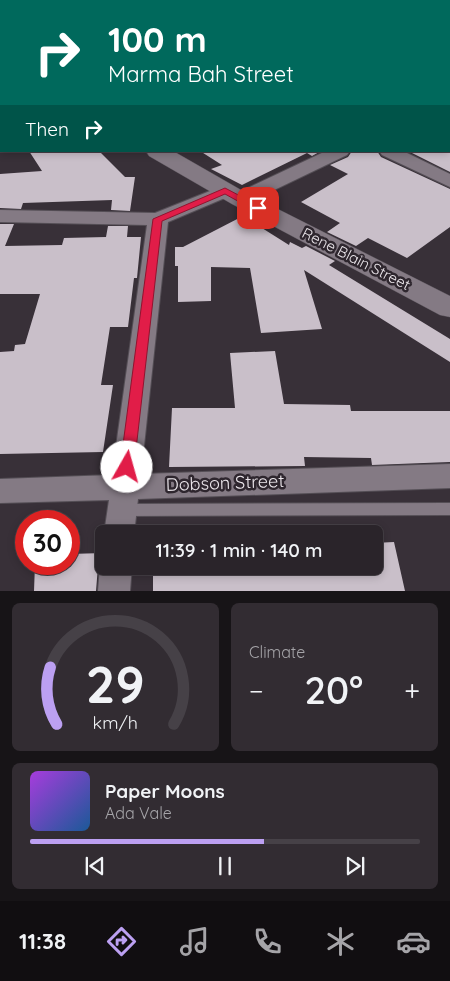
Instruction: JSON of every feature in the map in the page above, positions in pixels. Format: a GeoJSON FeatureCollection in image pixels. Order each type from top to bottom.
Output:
{"type":"FeatureCollection","features":[{"type":"Feature","properties":{"kind":"street","name":"Rene Blain Street"},"geometry":{"type":"LineString","coordinates":[[159,152],[233,195],[450,308]]}},
{"type":"Feature","properties":{"kind":"street"},"geometry":{"type":"LineString","coordinates":[[0,216],[158,219],[233,195],[339,152]]}},
{"type":"Feature","properties":{"kind":"street"},"geometry":{"type":"LineString","coordinates":[[390,152],[450,181]]}},
{"type":"Feature","properties":{"kind":"street"},"geometry":{"type":"LineString","coordinates":[[122,510],[158,219]]}},
{"type":"Feature","properties":{"kind":"street","name":"Dobson Street"},"geometry":{"type":"LineString","coordinates":[[0,491],[122,510],[450,476]]}},
{"type":"Feature","properties":{"kind":"street"},"geometry":{"type":"LineString","coordinates":[[114,591],[115,575]]}},
{"type":"Feature","properties":{"kind":"lane"},"geometry":{"type":"LineString","coordinates":[[122,510],[450,509]]}},
{"type":"Feature","properties":{"kind":"building"},"geometry":{"type":"Polygon","coordinates":[[[30,152],[100,152],[125,177],[135,177],[130,211],[111,210],[112,200],[23,203],[21,209],[0,208],[0,174],[42,171],[30,152]]]}},
{"type":"Feature","properties":{"kind":"building"},"geometry":{"type":"Polygon","coordinates":[[[202,152],[319,152],[312,156],[307,153],[242,185],[211,169],[222,165],[202,152]]]}},
{"type":"Feature","properties":{"kind":"building"},"geometry":{"type":"Polygon","coordinates":[[[351,152],[378,152],[381,157],[450,189],[450,227],[407,258],[368,238],[356,246],[327,232],[340,223],[301,202],[348,174],[330,165],[348,157],[351,152]]]}},
{"type":"Feature","properties":{"kind":"building"},"geometry":{"type":"Polygon","coordinates":[[[410,152],[450,152],[450,172],[410,152]]]}},
{"type":"Feature","properties":{"kind":"building"},"geometry":{"type":"Polygon","coordinates":[[[243,216],[289,245],[290,242],[302,248],[306,246],[335,261],[329,265],[450,339],[450,362],[304,270],[322,329],[261,333],[250,268],[211,267],[211,301],[178,302],[178,266],[175,266],[175,247],[183,247],[243,216]]]}},
{"type":"Feature","properties":{"kind":"building"},"geometry":{"type":"Polygon","coordinates":[[[0,224],[14,224],[5,246],[62,245],[64,238],[106,237],[108,226],[128,226],[127,237],[141,237],[137,278],[134,278],[128,327],[110,327],[101,385],[113,385],[103,452],[0,454],[0,352],[14,351],[15,345],[25,344],[40,294],[0,294],[0,224]]]}},
{"type":"Feature","properties":{"kind":"building"},"geometry":{"type":"Polygon","coordinates":[[[275,351],[284,404],[350,405],[351,411],[450,411],[450,462],[372,465],[371,458],[304,457],[305,466],[169,467],[172,408],[235,408],[230,353],[275,351]]]}},
{"type":"Feature","properties":{"kind":"building"},"geometry":{"type":"Polygon","coordinates":[[[394,542],[405,591],[153,591],[153,575],[383,575],[383,543],[394,542]]]}},
{"type":"Feature","properties":{"kind":"building"},"geometry":{"type":"Polygon","coordinates":[[[95,553],[95,575],[97,575],[96,591],[34,591],[35,575],[80,575],[80,554],[95,553]]]}},
{"type":"Feature","properties":{"kind":"route"},"geometry":{"type":"LineString","coordinates":[[127,467],[158,219],[225,191],[258,208]]}}]}
